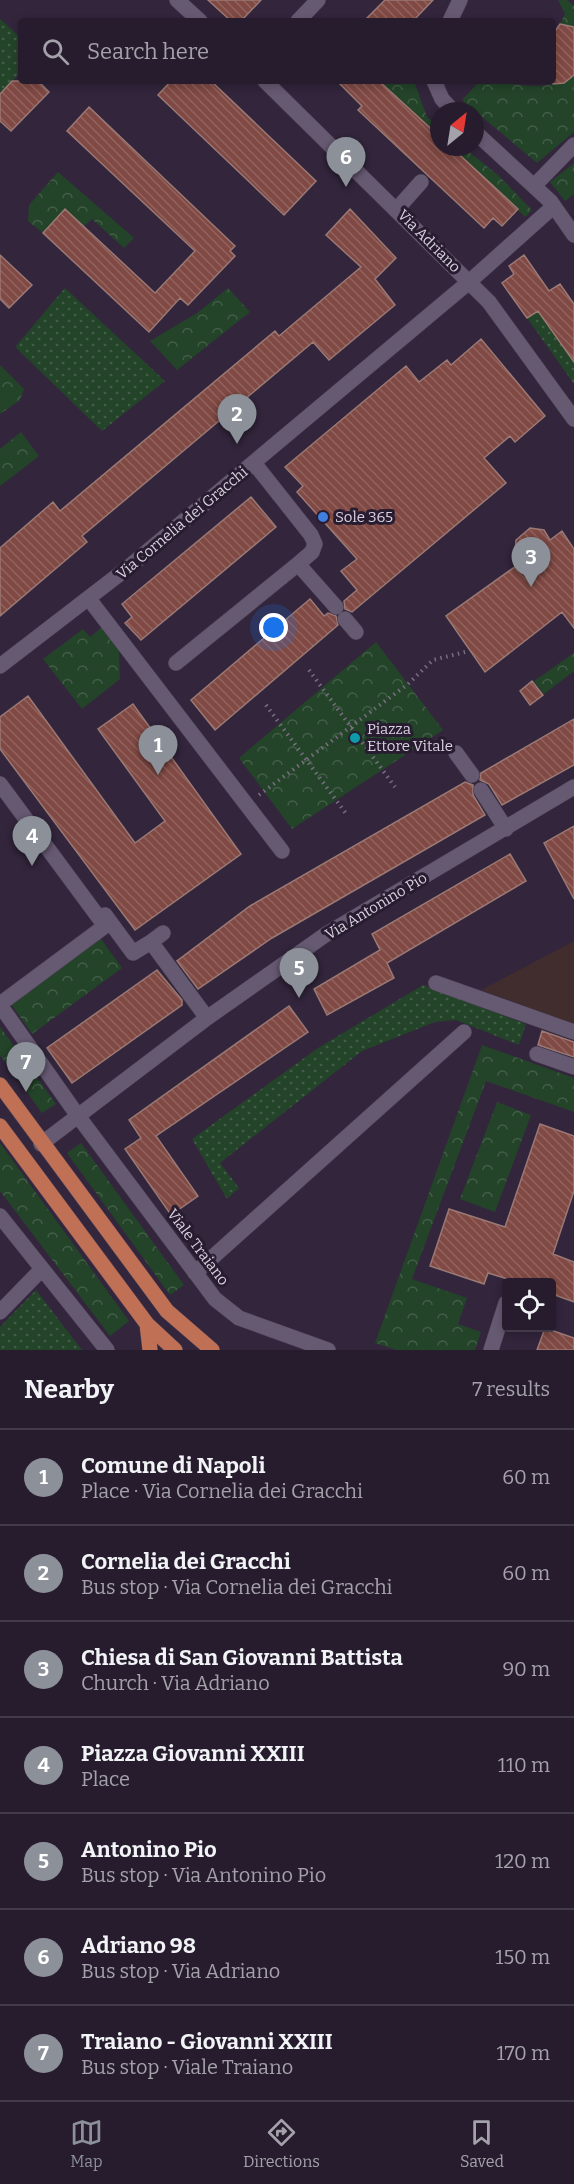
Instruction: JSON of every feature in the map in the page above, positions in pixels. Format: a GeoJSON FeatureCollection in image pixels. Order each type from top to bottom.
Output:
{"type":"FeatureCollection","features":[{"type":"Feature","properties":{"kind":"main road"},"geometry":{"type":"LineString","coordinates":[[0,1085],[150,1290],[186,1331],[212,1350]]}},
{"type":"Feature","properties":{"kind":"main road"},"geometry":{"type":"LineString","coordinates":[[0,1126],[147,1324],[175,1350]]}},
{"type":"Feature","properties":{"kind":"main road"},"geometry":{"type":"LineString","coordinates":[[23,1158],[41,1144]]}},
{"type":"Feature","properties":{"kind":"main road"},"geometry":{"type":"LineString","coordinates":[[147,1324],[150,1350]]}},
{"type":"Feature","properties":{"kind":"main road"},"geometry":{"type":"LineString","coordinates":[[186,1331],[193,1350]]}},
{"type":"Feature","properties":{"kind":"street"},"geometry":{"type":"LineString","coordinates":[[179,0],[197,18]]}},
{"type":"Feature","properties":{"kind":"street"},"geometry":{"type":"LineString","coordinates":[[301,18],[318,0]]}},
{"type":"Feature","properties":{"kind":"street"},"geometry":{"type":"LineString","coordinates":[[451,18],[460,0]]}},
{"type":"Feature","properties":{"kind":"street","name":"Via Adriano"},"geometry":{"type":"LineString","coordinates":[[268,84],[489,302],[574,419]]}},
{"type":"Feature","properties":{"kind":"street"},"geometry":{"type":"LineString","coordinates":[[435,84],[445,102]]}},
{"type":"Feature","properties":{"kind":"street"},"geometry":{"type":"LineString","coordinates":[[484,140],[554,206],[574,236]]}},
{"type":"Feature","properties":{"kind":"street"},"geometry":{"type":"LineString","coordinates":[[534,186],[574,146]]}},
{"type":"Feature","properties":{"kind":"street"},"geometry":{"type":"LineString","coordinates":[[397,209],[421,182]]}},
{"type":"Feature","properties":{"kind":"street","name":"Via Cornelia dei Gracchi"},"geometry":{"type":"LineString","coordinates":[[0,666],[89,599],[254,463],[345,383],[469,282],[554,206]]}},
{"type":"Feature","properties":{"kind":"street"},"geometry":{"type":"LineString","coordinates":[[176,663],[312,552],[315,544],[312,535],[254,463]]}},
{"type":"Feature","properties":{"kind":"street"},"geometry":{"type":"LineString","coordinates":[[298,564],[356,632]]}},
{"type":"Feature","properties":{"kind":"street"},"geometry":{"type":"LineString","coordinates":[[89,599],[282,851]]}},
{"type":"Feature","properties":{"kind":"street"},"geometry":{"type":"LineString","coordinates":[[456,753],[472,775]]}},
{"type":"Feature","properties":{"kind":"street"},"geometry":{"type":"LineString","coordinates":[[0,772],[133,953],[163,933]]}},
{"type":"Feature","properties":{"kind":"street"},"geometry":{"type":"LineString","coordinates":[[0,784],[105,926],[0,1004]]}},
{"type":"Feature","properties":{"kind":"street","name":"Via Antonino Pio"},"geometry":{"type":"LineString","coordinates":[[41,1144],[207,1018],[325,935],[574,787]]}},
{"type":"Feature","properties":{"kind":"street"},"geometry":{"type":"LineString","coordinates":[[481,790],[506,829]]}},
{"type":"Feature","properties":{"kind":"street"},"geometry":{"type":"LineString","coordinates":[[151,942],[207,1018]]}},
{"type":"Feature","properties":{"kind":"street"},"geometry":{"type":"LineString","coordinates":[[436,983],[574,1032]]}},
{"type":"Feature","properties":{"kind":"street","name":"Viale Traiano"},"geometry":{"type":"LineString","coordinates":[[0,1004],[78,1116],[215,1299],[239,1318],[328,1350]]}},
{"type":"Feature","properties":{"kind":"street"},"geometry":{"type":"LineString","coordinates":[[195,1273],[464,1032]]}},
{"type":"Feature","properties":{"kind":"street"},"geometry":{"type":"LineString","coordinates":[[537,1054],[574,1067]]}},
{"type":"Feature","properties":{"kind":"street"},"geometry":{"type":"LineString","coordinates":[[0,1216],[107,1350]]}},
{"type":"Feature","properties":{"kind":"street"},"geometry":{"type":"LineString","coordinates":[[0,1312],[41,1270]]}},
{"type":"Feature","properties":{"kind":"street"},"geometry":{"type":"LineString","coordinates":[[491,1350],[502,1318]]}},
{"type":"Feature","properties":{"kind":"path"},"geometry":{"type":"LineString","coordinates":[[245,804],[408,684],[433,660],[469,651]]}},
{"type":"Feature","properties":{"kind":"path"},"geometry":{"type":"LineString","coordinates":[[309,670],[349,728],[395,788]]}},
{"type":"Feature","properties":{"kind":"path"},"geometry":{"type":"LineString","coordinates":[[266,705],[347,815]]}},
{"type":"Feature","properties":{"kind":"shaded area"},"geometry":{"type":"Polygon","coordinates":[[[574,941],[574,1024],[481,990],[574,941]]]}},
{"type":"Feature","properties":{"kind":"green space"},"geometry":{"type":"Polygon","coordinates":[[[558,0],[567,0],[574,6],[574,27],[560,24],[565,14],[558,0]]]}},
{"type":"Feature","properties":{"kind":"green space"},"geometry":{"type":"Polygon","coordinates":[[[0,19],[18,35],[18,75],[0,94],[0,19]]]}},
{"type":"Feature","properties":{"kind":"green space"},"geometry":{"type":"Polygon","coordinates":[[[574,75],[574,132],[537,163],[484,118],[484,102],[462,100],[477,84],[540,86],[556,83],[574,75]]]}},
{"type":"Feature","properties":{"kind":"green space"},"geometry":{"type":"Polygon","coordinates":[[[383,84],[415,84],[430,120],[430,128],[383,84]]]}},
{"type":"Feature","properties":{"kind":"green space"},"geometry":{"type":"Polygon","coordinates":[[[461,156],[474,156],[499,176],[532,210],[525,217],[461,156]]]}},
{"type":"Feature","properties":{"kind":"green space"},"geometry":{"type":"Polygon","coordinates":[[[574,163],[574,194],[565,201],[550,182],[574,163]]]}},
{"type":"Feature","properties":{"kind":"green space"},"geometry":{"type":"Polygon","coordinates":[[[58,172],[134,238],[124,248],[92,219],[83,227],[65,210],[43,233],[28,221],[29,205],[58,172]]]}},
{"type":"Feature","properties":{"kind":"green space"},"geometry":{"type":"Polygon","coordinates":[[[65,288],[165,381],[102,431],[15,347],[65,288]]]}},
{"type":"Feature","properties":{"kind":"green space"},"geometry":{"type":"Polygon","coordinates":[[[228,288],[250,312],[177,370],[150,341],[197,313],[228,288]]]}},
{"type":"Feature","properties":{"kind":"green space"},"geometry":{"type":"Polygon","coordinates":[[[538,311],[574,362],[574,384],[527,318],[538,311]]]}},
{"type":"Feature","properties":{"kind":"green space"},"geometry":{"type":"Polygon","coordinates":[[[0,365],[24,389],[20,400],[0,414],[0,365]]]}},
{"type":"Feature","properties":{"kind":"green space"},"geometry":{"type":"Polygon","coordinates":[[[21,432],[39,456],[0,486],[0,449],[21,432]]]}},
{"type":"Feature","properties":{"kind":"green space"},"geometry":{"type":"Polygon","coordinates":[[[101,628],[119,651],[120,679],[82,709],[43,659],[83,629],[90,637],[101,628]]]}},
{"type":"Feature","properties":{"kind":"green space"},"geometry":{"type":"Polygon","coordinates":[[[376,642],[443,730],[292,829],[239,758],[376,642]]]}},
{"type":"Feature","properties":{"kind":"green space"},"geometry":{"type":"Polygon","coordinates":[[[574,653],[574,671],[544,694],[534,681],[574,653]]]}},
{"type":"Feature","properties":{"kind":"green space"},"geometry":{"type":"Polygon","coordinates":[[[101,939],[122,968],[32,1034],[11,1004],[101,939]]]}},
{"type":"Feature","properties":{"kind":"green space"},"geometry":{"type":"Polygon","coordinates":[[[423,985],[526,1024],[519,1045],[456,1020],[435,1022],[362,1051],[220,1163],[239,1188],[227,1199],[192,1139],[318,1048],[423,985]]]}},
{"type":"Feature","properties":{"kind":"green space"},"geometry":{"type":"Polygon","coordinates":[[[0,1027],[56,1104],[42,1113],[0,1055],[0,1027]]]}},
{"type":"Feature","properties":{"kind":"green space"},"geometry":{"type":"Polygon","coordinates":[[[482,1045],[574,1078],[574,1112],[486,1081],[412,1279],[467,1298],[458,1324],[481,1332],[475,1350],[396,1350],[375,1343],[482,1045]]]}},
{"type":"Feature","properties":{"kind":"green space"},"geometry":{"type":"Polygon","coordinates":[[[497,1102],[531,1115],[495,1212],[460,1199],[497,1102]]]}},
{"type":"Feature","properties":{"kind":"green space"},"geometry":{"type":"Polygon","coordinates":[[[0,1143],[129,1321],[110,1336],[0,1191],[0,1143]]]}},
{"type":"Feature","properties":{"kind":"green space"},"geometry":{"type":"Polygon","coordinates":[[[81,1143],[184,1285],[170,1295],[67,1153],[81,1143]]]}},
{"type":"Feature","properties":{"kind":"green space"},"geometry":{"type":"Polygon","coordinates":[[[36,1290],[82,1350],[0,1350],[0,1327],[36,1290]]]}},
{"type":"Feature","properties":{"kind":"building"},"geometry":{"type":"Polygon","coordinates":[[[208,0],[261,0],[244,18],[228,18],[208,0]]]}},
{"type":"Feature","properties":{"kind":"building"},"geometry":{"type":"Polygon","coordinates":[[[385,0],[433,0],[416,18],[367,18],[385,0]]]}},
{"type":"Feature","properties":{"kind":"building"},"geometry":{"type":"Polygon","coordinates":[[[560,24],[574,27],[574,75],[564,83],[556,84],[556,30],[560,24]]]}},
{"type":"Feature","properties":{"kind":"building"},"geometry":{"type":"Polygon","coordinates":[[[12,81],[18,81],[18,84],[41,84],[49,92],[11,131],[0,121],[0,94],[12,81]]]}},
{"type":"Feature","properties":{"kind":"building"},"geometry":{"type":"Polygon","coordinates":[[[168,84],[214,84],[316,181],[284,215],[158,95],[168,84]]]}},
{"type":"Feature","properties":{"kind":"building"},"geometry":{"type":"Polygon","coordinates":[[[340,84],[382,84],[430,128],[430,156],[461,156],[518,209],[502,226],[493,218],[484,228],[358,110],[362,106],[340,84]]]}},
{"type":"Feature","properties":{"kind":"building"},"geometry":{"type":"Polygon","coordinates":[[[89,107],[235,246],[230,251],[235,256],[188,305],[180,298],[149,332],[43,233],[65,209],[155,293],[195,251],[67,131],[89,107]]]}},
{"type":"Feature","properties":{"kind":"building"},"geometry":{"type":"Polygon","coordinates":[[[350,209],[396,258],[375,279],[395,305],[329,360],[313,342],[82,536],[87,542],[0,616],[0,548],[53,502],[60,511],[275,331],[279,336],[361,267],[326,235],[350,209]]]}},
{"type":"Feature","properties":{"kind":"building"},"geometry":{"type":"Polygon","coordinates":[[[0,255],[32,285],[9,308],[0,299],[0,255]]]}},
{"type":"Feature","properties":{"kind":"building"},"geometry":{"type":"Polygon","coordinates":[[[524,255],[549,291],[560,284],[574,304],[574,362],[538,311],[527,318],[502,283],[514,274],[509,266],[524,255]]]}},
{"type":"Feature","properties":{"kind":"building"},"geometry":{"type":"Polygon","coordinates":[[[481,339],[545,416],[515,442],[510,436],[484,458],[506,483],[352,612],[345,609],[344,601],[357,590],[341,571],[357,559],[297,492],[303,486],[285,467],[406,366],[419,382],[447,360],[451,365],[481,339]]]}},
{"type":"Feature","properties":{"kind":"building"},"geometry":{"type":"Polygon","coordinates":[[[251,497],[276,527],[141,640],[125,623],[132,617],[122,604],[251,497]]]}},
{"type":"Feature","properties":{"kind":"building"},"geometry":{"type":"Polygon","coordinates":[[[530,528],[544,530],[550,540],[562,531],[574,549],[574,628],[562,612],[485,672],[446,616],[523,561],[515,552],[516,540],[530,528]]]}},
{"type":"Feature","properties":{"kind":"building"},"geometry":{"type":"Polygon","coordinates":[[[310,599],[324,616],[328,613],[336,616],[338,625],[215,730],[191,700],[310,599]]]}},
{"type":"Feature","properties":{"kind":"building"},"geometry":{"type":"Polygon","coordinates":[[[532,681],[543,695],[530,705],[520,691],[532,681]]]}},
{"type":"Feature","properties":{"kind":"building"},"geometry":{"type":"Polygon","coordinates":[[[28,696],[135,843],[165,821],[98,729],[133,704],[241,854],[135,930],[0,749],[0,717],[28,696]]]}},
{"type":"Feature","properties":{"kind":"building"},"geometry":{"type":"Polygon","coordinates":[[[574,719],[574,765],[502,805],[489,784],[480,780],[481,773],[574,719]]]}},
{"type":"Feature","properties":{"kind":"building"},"geometry":{"type":"Polygon","coordinates":[[[465,782],[473,785],[473,795],[485,815],[272,938],[198,989],[177,961],[250,906],[465,782]]]}},
{"type":"Feature","properties":{"kind":"building"},"geometry":{"type":"Polygon","coordinates":[[[574,826],[574,899],[544,843],[574,826]]]}},
{"type":"Feature","properties":{"kind":"building"},"geometry":{"type":"Polygon","coordinates":[[[510,854],[526,881],[387,963],[394,978],[327,1015],[314,989],[380,950],[372,934],[510,854]]]}},
{"type":"Feature","properties":{"kind":"building"},"geometry":{"type":"Polygon","coordinates":[[[157,970],[182,1000],[182,1005],[72,1083],[47,1048],[157,970]]]}},
{"type":"Feature","properties":{"kind":"building"},"geometry":{"type":"Polygon","coordinates":[[[289,1006],[308,1032],[156,1136],[198,1196],[171,1215],[125,1149],[141,1138],[129,1120],[289,1006]]]}},
{"type":"Feature","properties":{"kind":"building"},"geometry":{"type":"Polygon","coordinates":[[[542,1031],[574,1042],[574,1057],[538,1045],[542,1031]]]}},
{"type":"Feature","properties":{"kind":"building"},"geometry":{"type":"Polygon","coordinates":[[[540,1124],[574,1136],[574,1191],[553,1254],[574,1262],[574,1302],[556,1295],[556,1278],[504,1278],[488,1273],[484,1284],[430,1266],[449,1209],[505,1227],[540,1124]]]}},
{"type":"Feature","properties":{"kind":"building"},"geometry":{"type":"Polygon","coordinates":[[[544,1332],[556,1332],[574,1338],[574,1350],[537,1350],[544,1332]]]}},
{"type":"Feature","properties":{"kind":"place","name":"Adriano 98"},"geometry":{"type":"Point","coordinates":[346,187]}},
{"type":"Feature","properties":{"kind":"place","name":"Cornelia dei Gracchi"},"geometry":{"type":"Point","coordinates":[237,444]}},
{"type":"Feature","properties":{"kind":"place","name":"Sole 365"},"geometry":{"type":"Point","coordinates":[323,517]}},
{"type":"Feature","properties":{"kind":"place","name":"Chiesa di San Giovanni Battista"},"geometry":{"type":"Point","coordinates":[531,587]}},
{"type":"Feature","properties":{"kind":"place","name":"Piazza Ettore Vitale"},"geometry":{"type":"Point","coordinates":[355,738]}},
{"type":"Feature","properties":{"kind":"place","name":"Comune di Napoli"},"geometry":{"type":"Point","coordinates":[158,775]}},
{"type":"Feature","properties":{"kind":"place","name":"Piazza Giovanni XXIII"},"geometry":{"type":"Point","coordinates":[32,866]}},
{"type":"Feature","properties":{"kind":"place","name":"Antonino Pio"},"geometry":{"type":"Point","coordinates":[299,998]}},
{"type":"Feature","properties":{"kind":"place","name":"Traiano - Giovanni XXIII"},"geometry":{"type":"Point","coordinates":[26,1092]}}]}
